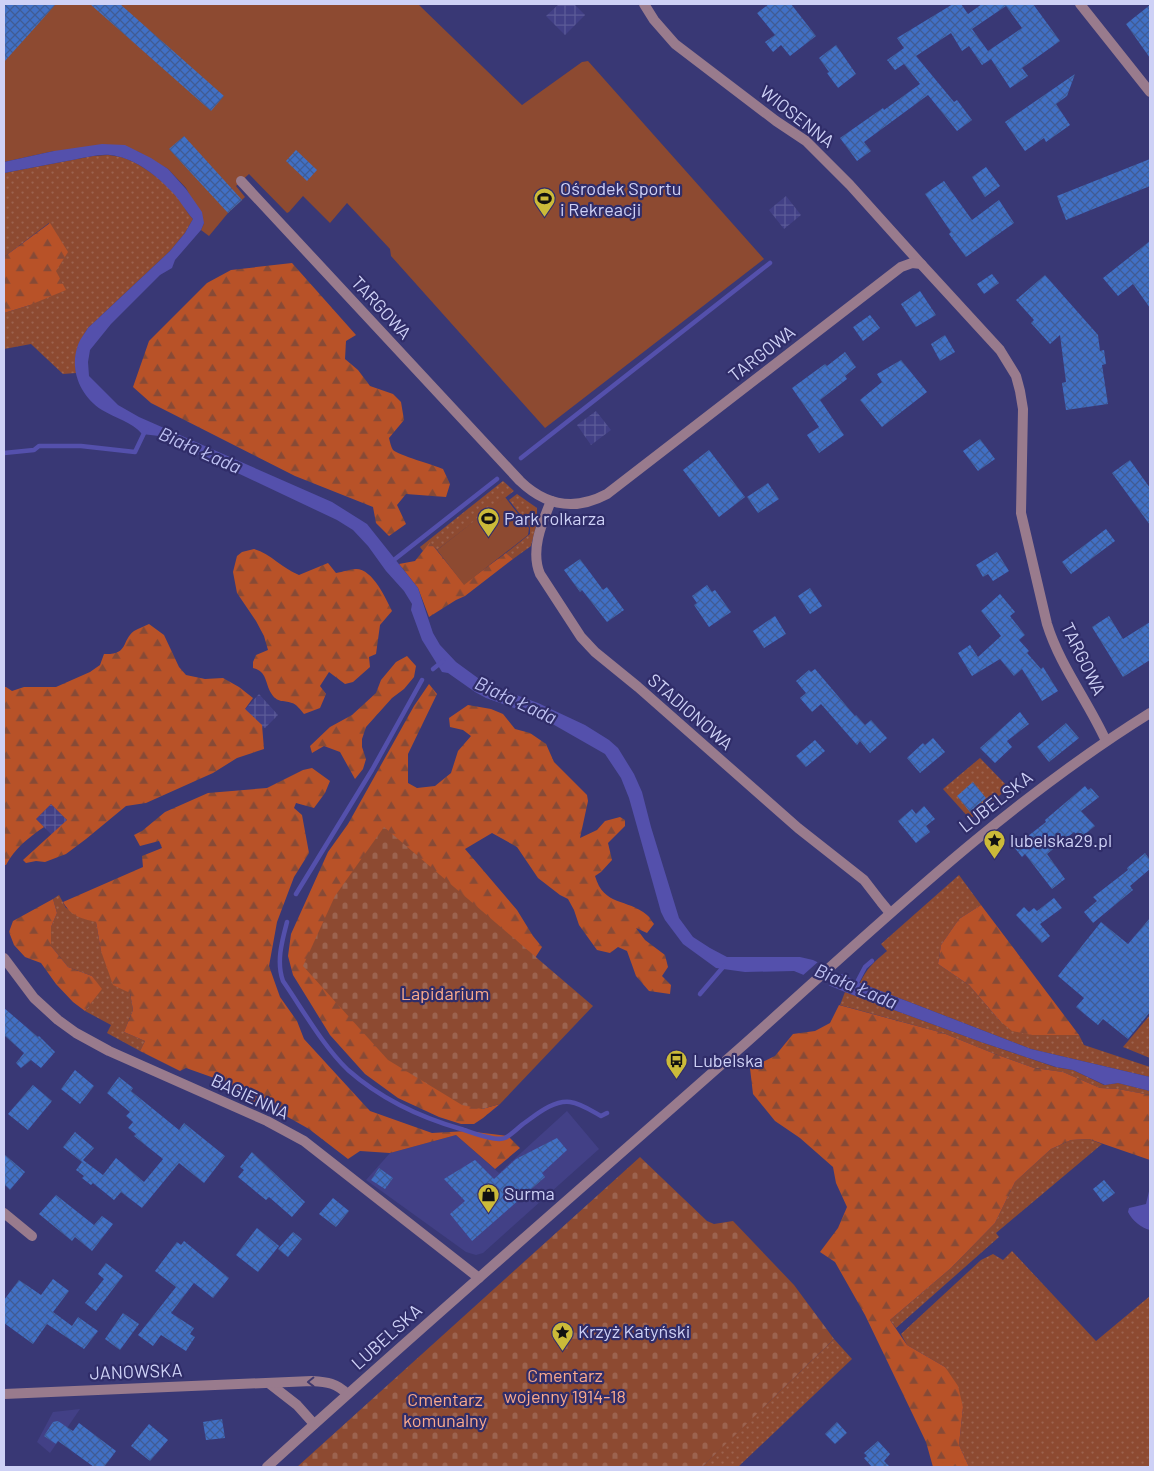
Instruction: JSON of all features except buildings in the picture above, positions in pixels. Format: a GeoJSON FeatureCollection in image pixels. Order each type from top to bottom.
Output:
{"type":"FeatureCollection","features":[{"type":"Feature","properties":{"kind":"street","name":"WIOSENNA"},"geometry":{"type":"LineString","coordinates":[[644,4],[654,20],[675,44],[776,121],[806,141],[850,185],[922,266]]}},
{"type":"Feature","properties":{"kind":"street"},"geometry":{"type":"LineString","coordinates":[[1080,4],[1150,92]]}},
{"type":"Feature","properties":{"kind":"street","name":"TARGOWA"},"geometry":{"type":"LineString","coordinates":[[241,181],[520,481],[533,492],[566,504],[586,503],[607,494],[898,270],[912,263],[922,266],[1000,350],[1016,376],[1022,410],[1022,512],[1047,624],[1056,648],[1106,741]]}},
{"type":"Feature","properties":{"kind":"street","name":"STADIONOWA"},"geometry":{"type":"LineString","coordinates":[[551,500],[537,542],[536,567],[588,646],[608,665],[638,687],[798,828],[864,880],[890,913]]}},
{"type":"Feature","properties":{"kind":"street","name":"LUBELSKA"},"geometry":{"type":"LineString","coordinates":[[267,1467],[347,1394],[804,991],[924,882],[1000,819],[1106,741],[1150,712]]}},
{"type":"Feature","properties":{"kind":"street","name":"BAGIENNA"},"geometry":{"type":"LineString","coordinates":[[4,958],[34,998],[58,1020],[76,1033],[109,1051],[267,1122],[304,1141],[479,1278]]}},
{"type":"Feature","properties":{"kind":"street"},"geometry":{"type":"LineString","coordinates":[[4,1213],[32,1236]]}},
{"type":"Feature","properties":{"kind":"street","name":"JANOWSKA"},"geometry":{"type":"LineString","coordinates":[[4,1394],[329,1382],[336,1384],[347,1394]]}},
{"type":"Feature","properties":{"kind":"street"},"geometry":{"type":"LineString","coordinates":[[270,1384],[297,1405],[314,1424]]}},
{"type":"Feature","properties":{"kind":"shaded area"},"geometry":{"type":"Polygon","coordinates":[[[559,4],[574,4],[585,15],[565,35],[546,16],[559,4]]]}},
{"type":"Feature","properties":{"kind":"shaded area"},"geometry":{"type":"Polygon","coordinates":[[[786,196],[801,215],[784,229],[769,210],[786,196]]]}},
{"type":"Feature","properties":{"kind":"shaded area"},"geometry":{"type":"Polygon","coordinates":[[[596,411],[611,430],[591,445],[577,425],[596,411]]]}},
{"type":"Feature","properties":{"kind":"shaded area"},"geometry":{"type":"Polygon","coordinates":[[[259,694],[278,715],[259,732],[241,714],[259,694]]]}},
{"type":"Feature","properties":{"kind":"shaded area"},"geometry":{"type":"Polygon","coordinates":[[[51,804],[67,820],[52,835],[36,819],[51,804]]]}},
{"type":"Feature","properties":{"kind":"shaded area"},"geometry":{"type":"Polygon","coordinates":[[[567,1111],[599,1149],[483,1253],[476,1255],[466,1252],[366,1180],[390,1153],[456,1135],[499,1173],[567,1111]]]}},
{"type":"Feature","properties":{"kind":"shaded area"},"geometry":{"type":"Polygon","coordinates":[[[80,1409],[50,1453],[37,1442],[53,1412],[80,1409]]]}},
{"type":"Feature","properties":{"kind":"green space","name":"Ośrodek Sportu i Rekreacji"},"geometry":{"type":"Polygon","coordinates":[[[4,4],[418,4],[522,105],[582,62],[588,61],[764,259],[545,428],[391,256],[390,249],[347,203],[330,223],[303,196],[287,213],[249,174],[236,186],[245,197],[228,213],[209,236],[201,230],[204,223],[186,188],[168,169],[137,151],[54,151],[4,162],[4,4]]]}},
{"type":"Feature","properties":{"kind":"green space"},"geometry":{"type":"Polygon","coordinates":[[[108,155],[131,161],[154,175],[175,194],[193,219],[185,233],[170,251],[88,328],[77,349],[75,360],[76,373],[63,374],[31,344],[4,349],[4,313],[30,305],[56,271],[49,223],[4,257],[4,173],[93,156],[108,155]]]}},
{"type":"Feature","properties":{"kind":"green space"},"geometry":{"type":"Polygon","coordinates":[[[50,223],[68,252],[56,271],[66,290],[30,305],[4,313],[4,257],[50,223]]]}},
{"type":"Feature","properties":{"kind":"green space"},"geometry":{"type":"Polygon","coordinates":[[[292,263],[356,335],[346,341],[345,359],[358,370],[370,386],[393,394],[401,402],[404,420],[389,438],[393,450],[443,469],[450,484],[446,497],[406,494],[397,505],[406,524],[389,536],[376,523],[373,507],[295,476],[151,403],[133,387],[149,341],[207,283],[231,270],[292,263]]]}},
{"type":"Feature","properties":{"kind":"green space"},"geometry":{"type":"Polygon","coordinates":[[[503,481],[514,491],[437,550],[430,543],[423,551],[420,547],[503,481]]]}},
{"type":"Feature","properties":{"kind":"green space"},"geometry":{"type":"Polygon","coordinates":[[[517,494],[537,508],[537,522],[531,546],[513,559],[506,553],[530,534],[530,527],[509,500],[517,494]]]}},
{"type":"Feature","properties":{"kind":"green space","name":"Park rolkarza"},"geometry":{"type":"Polygon","coordinates":[[[505,497],[529,528],[528,535],[464,585],[437,550],[505,497]]]}},
{"type":"Feature","properties":{"kind":"green space"},"geometry":{"type":"Polygon","coordinates":[[[430,542],[464,584],[506,553],[513,559],[465,596],[429,617],[418,588],[399,564],[415,561],[430,542]]]}},
{"type":"Feature","properties":{"kind":"green space"},"geometry":{"type":"Polygon","coordinates":[[[254,549],[266,554],[299,575],[328,563],[336,573],[354,569],[362,570],[373,579],[392,611],[380,625],[376,654],[369,657],[370,667],[353,682],[345,684],[329,672],[320,686],[326,694],[320,708],[304,714],[294,704],[280,701],[276,698],[271,693],[261,672],[253,668],[256,655],[268,650],[264,636],[256,621],[237,593],[233,572],[237,556],[242,552],[254,549]]]}},
{"type":"Feature","properties":{"kind":"green space"},"geometry":{"type":"Polygon","coordinates":[[[149,624],[164,635],[179,667],[186,675],[205,679],[223,678],[253,698],[245,709],[262,725],[264,749],[237,758],[213,773],[146,803],[126,806],[66,854],[45,862],[26,863],[23,860],[67,820],[51,804],[36,819],[44,827],[22,844],[13,853],[6,865],[4,865],[4,687],[12,691],[24,687],[56,687],[90,672],[100,665],[104,654],[112,654],[121,650],[134,631],[149,624]]]}},
{"type":"Feature","properties":{"kind":"green space"},"geometry":{"type":"Polygon","coordinates":[[[407,656],[416,666],[414,677],[366,727],[362,739],[362,747],[366,759],[363,769],[355,779],[340,752],[324,746],[312,753],[310,746],[330,727],[352,715],[376,693],[381,680],[396,662],[407,656]]]}},
{"type":"Feature","properties":{"kind":"green space"},"geometry":{"type":"Polygon","coordinates":[[[429,684],[437,694],[408,754],[408,783],[417,788],[435,786],[451,773],[458,751],[471,736],[463,730],[450,727],[449,718],[468,705],[491,709],[503,714],[515,729],[530,733],[546,744],[554,762],[587,795],[588,801],[580,838],[597,830],[605,821],[620,817],[625,820],[625,826],[608,843],[612,860],[595,876],[604,893],[617,901],[632,906],[650,918],[654,924],[647,933],[636,928],[645,940],[665,955],[668,967],[662,976],[671,985],[670,994],[649,991],[636,976],[627,951],[618,947],[610,953],[597,950],[579,925],[568,899],[538,878],[517,847],[492,833],[465,849],[517,910],[542,947],[535,958],[384,828],[482,1109],[500,1104],[474,1124],[461,1124],[439,1117],[398,1098],[365,1074],[330,1035],[293,975],[288,956],[291,934],[328,852],[348,824],[414,706],[429,684]]]}},
{"type":"Feature","properties":{"kind":"green space"},"geometry":{"type":"Polygon","coordinates":[[[980,758],[1009,788],[970,819],[943,789],[980,758]]]}},
{"type":"Feature","properties":{"kind":"green space"},"geometry":{"type":"Polygon","coordinates":[[[312,768],[330,781],[325,793],[314,808],[296,803],[294,808],[302,815],[309,853],[294,877],[277,922],[269,966],[280,997],[297,1021],[304,1039],[370,1111],[432,1133],[467,1131],[508,1136],[520,1148],[495,1169],[456,1135],[390,1153],[360,1151],[348,1159],[309,1129],[279,1112],[213,1086],[217,1079],[186,1068],[180,1071],[140,1051],[145,1041],[124,1032],[133,1010],[130,993],[113,985],[101,951],[96,922],[77,916],[63,902],[143,867],[142,856],[162,848],[159,841],[140,846],[134,835],[142,831],[165,812],[208,793],[267,788],[303,770],[312,768]]]}},
{"type":"Feature","properties":{"kind":"green space","name":"Lapidarium"},"geometry":{"type":"Polygon","coordinates":[[[384,827],[593,1006],[500,1104],[482,1109],[462,1105],[388,1060],[303,966],[335,896],[384,827]]]}},
{"type":"Feature","properties":{"kind":"green space"},"geometry":{"type":"Polygon","coordinates":[[[959,875],[981,905],[959,919],[941,945],[938,964],[969,985],[1000,1021],[1032,1035],[1079,1035],[1084,1045],[1150,1067],[1150,1077],[1031,1049],[860,983],[871,966],[887,951],[881,944],[959,875]]]}},
{"type":"Feature","properties":{"kind":"green space"},"geometry":{"type":"Polygon","coordinates":[[[59,895],[66,908],[96,922],[101,951],[130,993],[133,1010],[124,1032],[145,1041],[140,1051],[107,1033],[111,1025],[85,1011],[101,989],[92,976],[68,967],[51,946],[51,927],[57,913],[53,899],[59,895]]]}},
{"type":"Feature","properties":{"kind":"green space"},"geometry":{"type":"Polygon","coordinates":[[[53,899],[57,913],[51,927],[51,946],[68,967],[92,976],[102,989],[85,1011],[73,1002],[56,984],[41,963],[25,957],[14,945],[9,932],[13,921],[53,899]]]}},
{"type":"Feature","properties":{"kind":"green space"},"geometry":{"type":"Polygon","coordinates":[[[981,905],[1079,1035],[1032,1035],[1012,1031],[1000,1021],[969,985],[938,964],[941,945],[959,919],[981,905]]]}},
{"type":"Feature","properties":{"kind":"green space"},"geometry":{"type":"Polygon","coordinates":[[[845,992],[981,1042],[1055,1067],[1073,1070],[1104,1085],[1118,1083],[1150,1091],[1150,1095],[1118,1089],[1100,1088],[1063,1072],[1034,1068],[943,1033],[840,1005],[845,992]]]}},
{"type":"Feature","properties":{"kind":"green space"},"geometry":{"type":"Polygon","coordinates":[[[839,1005],[943,1033],[1034,1068],[1063,1072],[1100,1088],[1118,1089],[1150,1095],[1150,1160],[1089,1139],[1071,1140],[1051,1149],[1015,1182],[995,1223],[951,1268],[890,1320],[907,1345],[945,1367],[958,1386],[963,1407],[959,1445],[969,1467],[933,1467],[926,1442],[865,1315],[835,1262],[820,1252],[838,1228],[847,1207],[836,1183],[833,1167],[800,1138],[775,1121],[753,1094],[750,1068],[775,1056],[793,1034],[815,1031],[830,1023],[839,1005]]]}},
{"type":"Feature","properties":{"kind":"green space"},"geometry":{"type":"Polygon","coordinates":[[[1150,1015],[1150,1058],[1123,1047],[1150,1015]]]}},
{"type":"Feature","properties":{"kind":"green space"},"geometry":{"type":"Polygon","coordinates":[[[1089,1139],[1102,1144],[996,1233],[999,1237],[896,1328],[890,1320],[951,1268],[995,1223],[1015,1182],[1051,1149],[1071,1140],[1089,1139]]]}},
{"type":"Feature","properties":{"kind":"green space"},"geometry":{"type":"Polygon","coordinates":[[[640,1157],[707,1221],[714,1224],[733,1221],[794,1285],[834,1339],[702,1467],[297,1467],[640,1157]]]}},
{"type":"Feature","properties":{"kind":"green space"},"geometry":{"type":"Polygon","coordinates":[[[1012,1251],[1096,1341],[1150,1296],[1150,1467],[969,1467],[959,1445],[963,1407],[945,1367],[907,1345],[901,1334],[981,1260],[993,1254],[1003,1260],[1012,1251]]]}},
{"type":"Feature","properties":{"kind":"green space"},"geometry":{"type":"Polygon","coordinates":[[[834,1339],[852,1359],[738,1467],[702,1467],[717,1452],[834,1339]]]}},
{"type":"Feature","properties":{"kind":"water","name":"Biała Łada"},"geometry":{"type":"Polygon","coordinates":[[[102,144],[125,145],[168,169],[186,189],[202,212],[204,223],[201,230],[175,260],[172,268],[160,275],[111,324],[90,350],[88,362],[89,376],[118,405],[139,417],[332,502],[367,524],[418,588],[433,633],[440,645],[456,662],[482,681],[494,687],[538,703],[585,725],[618,748],[634,774],[642,792],[679,918],[693,937],[727,957],[800,957],[813,960],[860,983],[1031,1049],[1150,1077],[1150,1091],[1118,1083],[1105,1085],[1073,1070],[1056,1067],[981,1042],[845,992],[794,971],[745,972],[716,968],[683,944],[661,912],[629,798],[621,778],[605,754],[542,718],[486,698],[448,673],[442,672],[422,640],[411,610],[412,604],[404,591],[353,530],[337,520],[159,436],[142,434],[128,423],[102,410],[82,390],[78,381],[75,363],[81,338],[88,328],[170,251],[185,233],[193,219],[176,196],[157,177],[134,162],[118,156],[96,156],[4,173],[4,162],[54,151],[102,144]]]}},
{"type":"Feature","properties":{"kind":"water"},"geometry":{"type":"Polygon","coordinates":[[[1150,1187],[1150,1230],[1137,1223],[1128,1212],[1129,1208],[1146,1204],[1150,1187]]]}},
{"type":"Feature","properties":{"kind":"pier"},"geometry":{"type":"Polygon","coordinates":[[[819,961],[843,972],[827,987],[801,977],[819,961]]]}},
{"type":"Feature","properties":{"kind":"waterway"},"geometry":{"type":"LineString","coordinates":[[521,458],[770,263]]}},
{"type":"Feature","properties":{"kind":"waterway"},"geometry":{"type":"LineString","coordinates":[[4,453],[34,450],[39,446],[81,446],[135,452],[146,429]]}},
{"type":"Feature","properties":{"kind":"waterway"},"geometry":{"type":"LineString","coordinates":[[390,563],[497,479]]}},
{"type":"Feature","properties":{"kind":"waterway"},"geometry":{"type":"LineString","coordinates":[[433,669],[443,661]]}},
{"type":"Feature","properties":{"kind":"waterway"},"geometry":{"type":"LineString","coordinates":[[296,894],[372,770],[422,680]]}},
{"type":"Feature","properties":{"kind":"waterway"},"geometry":{"type":"LineString","coordinates":[[287,922],[280,959],[283,981],[322,1039],[339,1060],[348,1070],[387,1098],[430,1119],[495,1139],[507,1137],[539,1113],[557,1103],[574,1103],[586,1107],[601,1116],[607,1113]]}},
{"type":"Feature","properties":{"kind":"waterway","name":"Biała Łada"},"geometry":{"type":"LineString","coordinates":[[855,986],[865,967],[872,961]]}},
{"type":"Feature","properties":{"kind":"waterway"},"geometry":{"type":"LineString","coordinates":[[700,994],[724,966]]}},
{"type":"Feature","properties":{"kind":"place","name":"Ośrodek Sportu i Rekreacji"},"geometry":{"type":"Point","coordinates":[544,218]}},
{"type":"Feature","properties":{"kind":"place","name":"Park rolkarza"},"geometry":{"type":"Point","coordinates":[488,538]}},
{"type":"Feature","properties":{"kind":"place","name":"lubelska29.pl"},"geometry":{"type":"Point","coordinates":[994,860]}},
{"type":"Feature","properties":{"kind":"place","name":"Lubelska"},"geometry":{"type":"Point","coordinates":[677,1080]}},
{"type":"Feature","properties":{"kind":"place","name":"Surma"},"geometry":{"type":"Point","coordinates":[488,1213]}},
{"type":"Feature","properties":{"kind":"place","name":"Krzyż Katyński"},"geometry":{"type":"Point","coordinates":[562,1351]}},
{"type":"Feature","properties":{"kind":"park label","name":"Cmentarz wojenny 1914-18"},"geometry":{"type":"Point","coordinates":[565,1386]}},
{"type":"Feature","properties":{"kind":"park label","name":"Cmentarz komunalny"},"geometry":{"type":"Point","coordinates":[445,1410]}}]}
